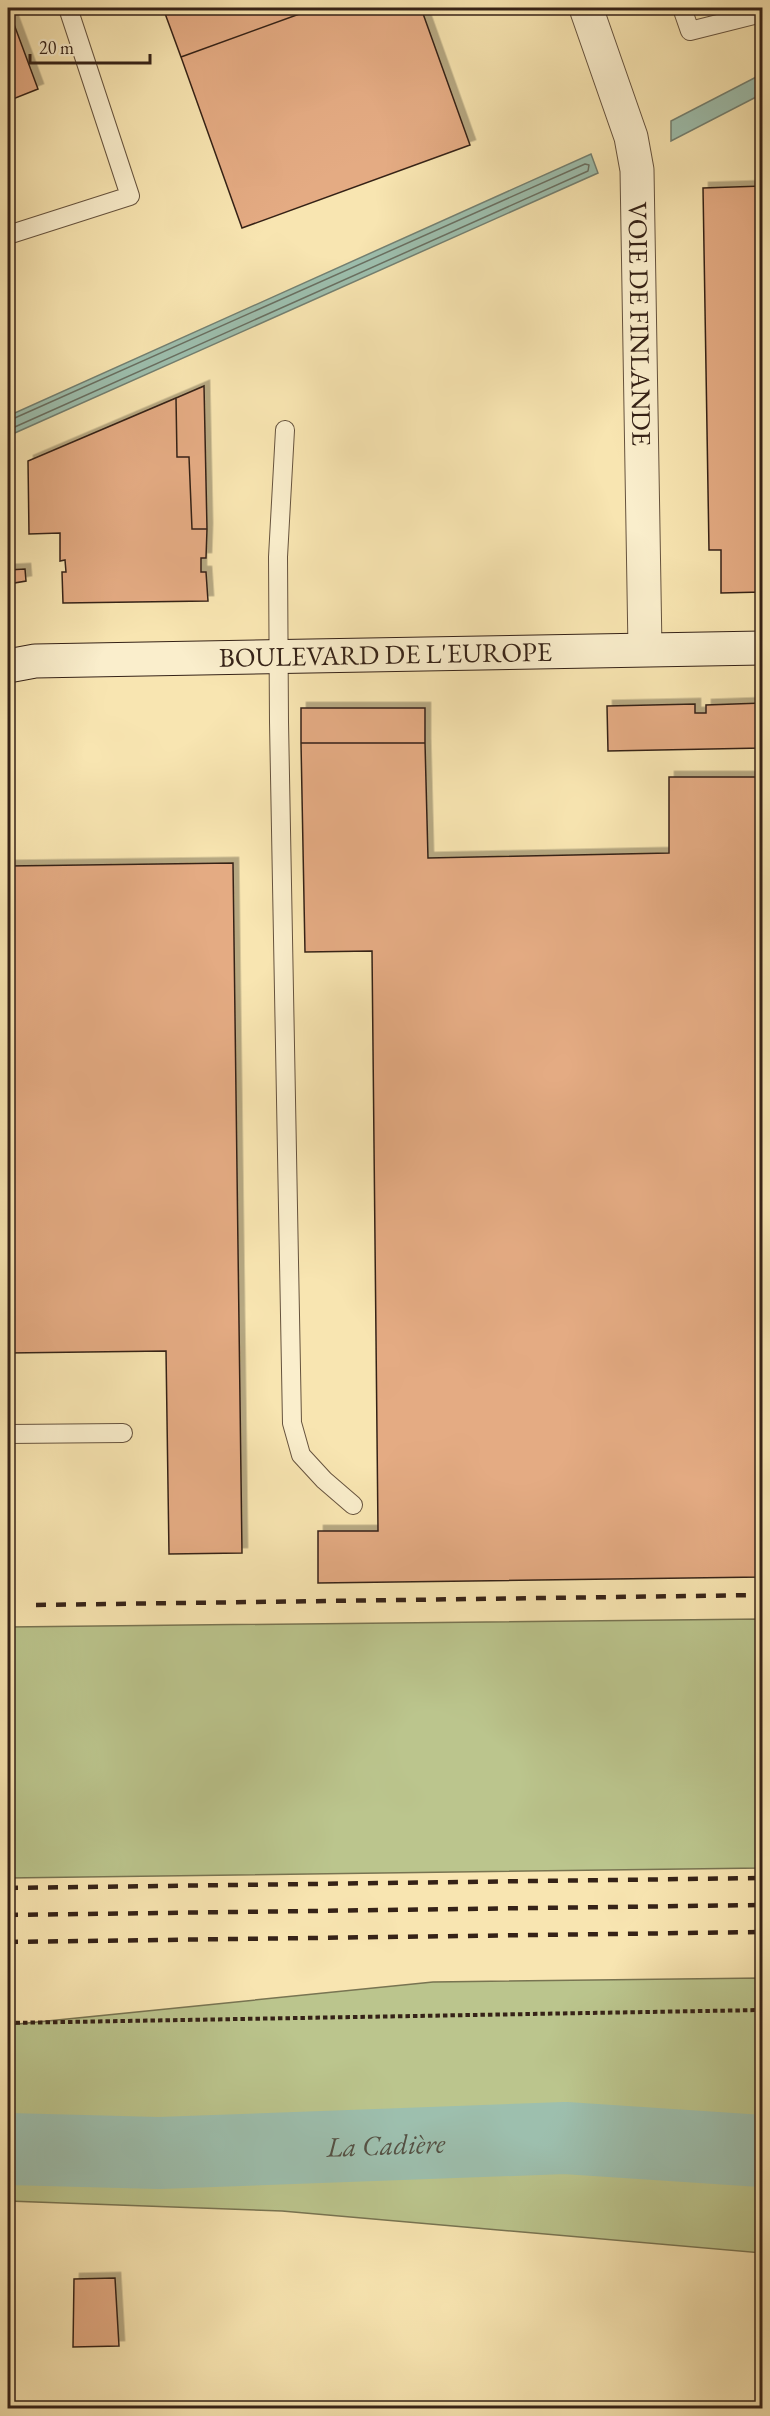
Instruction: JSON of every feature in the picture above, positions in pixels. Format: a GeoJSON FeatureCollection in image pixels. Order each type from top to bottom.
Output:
{"type":"FeatureCollection","features":[{"type":"Feature","properties":{"kind":"street","name":"VOIE DE FINLANDE"},"geometry":{"type":"LineString","coordinates":[[586,8],[632,136],[638,170],[645,649]]}},
{"type":"Feature","properties":{"kind":"street","name":"BOULEVARD DE L'EUROPE"},"geometry":{"type":"LineString","coordinates":[[8,666],[35,661],[762,648]]}},
{"type":"Feature","properties":{"kind":"lane"},"geometry":{"type":"LineString","coordinates":[[8,235],[130,196],[68,8]]}},
{"type":"Feature","properties":{"kind":"lane"},"geometry":{"type":"LineString","coordinates":[[682,8],[690,32],[762,13]]}},
{"type":"Feature","properties":{"kind":"lane"},"geometry":{"type":"LineString","coordinates":[[285,430],[278,557],[291,1423],[301,1455],[324,1480],[353,1505]]}},
{"type":"Feature","properties":{"kind":"lane"},"geometry":{"type":"LineString","coordinates":[[8,1434],[123,1433]]}},
{"type":"Feature","properties":{"kind":"path"},"geometry":{"type":"LineString","coordinates":[[8,2023],[762,2010]]}},
{"type":"Feature","properties":{"kind":"green space"},"geometry":{"type":"Polygon","coordinates":[[[762,1619],[762,1868],[8,1878],[8,1627],[762,1619]]]}},
{"type":"Feature","properties":{"kind":"green space"},"geometry":{"type":"Polygon","coordinates":[[[762,1978],[762,2253],[282,2211],[8,2201],[8,2025],[433,1982],[762,1978]]]}},
{"type":"Feature","properties":{"kind":"water"},"geometry":{"type":"Polygon","coordinates":[[[762,74],[762,94],[671,141],[671,121],[762,74]]]}},
{"type":"Feature","properties":{"kind":"water"},"geometry":{"type":"Polygon","coordinates":[[[591,154],[598,173],[8,436],[8,416],[591,154]]]}},
{"type":"Feature","properties":{"kind":"building"},"geometry":{"type":"Polygon","coordinates":[[[8,8],[38,89],[8,101],[8,8]]]}},
{"type":"Feature","properties":{"kind":"building"},"geometry":{"type":"Polygon","coordinates":[[[163,8],[316,8],[181,57],[163,8]]]}},
{"type":"Feature","properties":{"kind":"building"},"geometry":{"type":"Polygon","coordinates":[[[316,8],[421,8],[470,145],[242,228],[181,57],[316,8]]]}},
{"type":"Feature","properties":{"kind":"building"},"geometry":{"type":"Polygon","coordinates":[[[762,186],[762,592],[721,593],[721,550],[709,550],[703,188],[762,186]]]}},
{"type":"Feature","properties":{"kind":"building"},"geometry":{"type":"Polygon","coordinates":[[[204,386],[207,529],[192,529],[189,457],[177,457],[176,398],[204,386]]]}},
{"type":"Feature","properties":{"kind":"building"},"geometry":{"type":"Polygon","coordinates":[[[176,398],[177,457],[189,457],[192,529],[207,529],[206,558],[201,558],[201,572],[206,572],[208,601],[63,603],[62,572],[66,572],[65,560],[60,561],[60,533],[29,534],[28,461],[176,398]]]}},
{"type":"Feature","properties":{"kind":"building"},"geometry":{"type":"Polygon","coordinates":[[[25,569],[26,581],[8,584],[8,570],[25,569]]]}},
{"type":"Feature","properties":{"kind":"building"},"geometry":{"type":"Polygon","coordinates":[[[762,703],[762,748],[608,751],[607,706],[695,704],[695,713],[706,713],[706,705],[762,703]]]}},
{"type":"Feature","properties":{"kind":"building"},"geometry":{"type":"Polygon","coordinates":[[[301,708],[425,708],[425,743],[301,743],[301,708]]]}},
{"type":"Feature","properties":{"kind":"building"},"geometry":{"type":"Polygon","coordinates":[[[301,743],[425,743],[428,858],[669,853],[669,777],[762,777],[762,1577],[318,1583],[318,1531],[378,1531],[372,951],[305,952],[301,743]]]}},
{"type":"Feature","properties":{"kind":"building"},"geometry":{"type":"Polygon","coordinates":[[[233,863],[242,1553],[169,1554],[166,1351],[8,1353],[8,866],[233,863]]]}},
{"type":"Feature","properties":{"kind":"building"},"geometry":{"type":"Polygon","coordinates":[[[115,2278],[119,2346],[73,2347],[74,2279],[115,2278]]]}},
{"type":"Feature","properties":{"kind":"waterway","name":"La Cadière"},"geometry":{"type":"LineString","coordinates":[[8,2149],[159,2153],[565,2138],[762,2151]]}},
{"type":"Feature","properties":{"kind":"railway"},"geometry":{"type":"LineString","coordinates":[[36,1605],[762,1595]]}},
{"type":"Feature","properties":{"kind":"railway"},"geometry":{"type":"LineString","coordinates":[[8,1888],[762,1878]]}},
{"type":"Feature","properties":{"kind":"railway"},"geometry":{"type":"LineString","coordinates":[[8,1915],[762,1905]]}},
{"type":"Feature","properties":{"kind":"railway"},"geometry":{"type":"LineString","coordinates":[[8,1942],[762,1932]]}}]}
